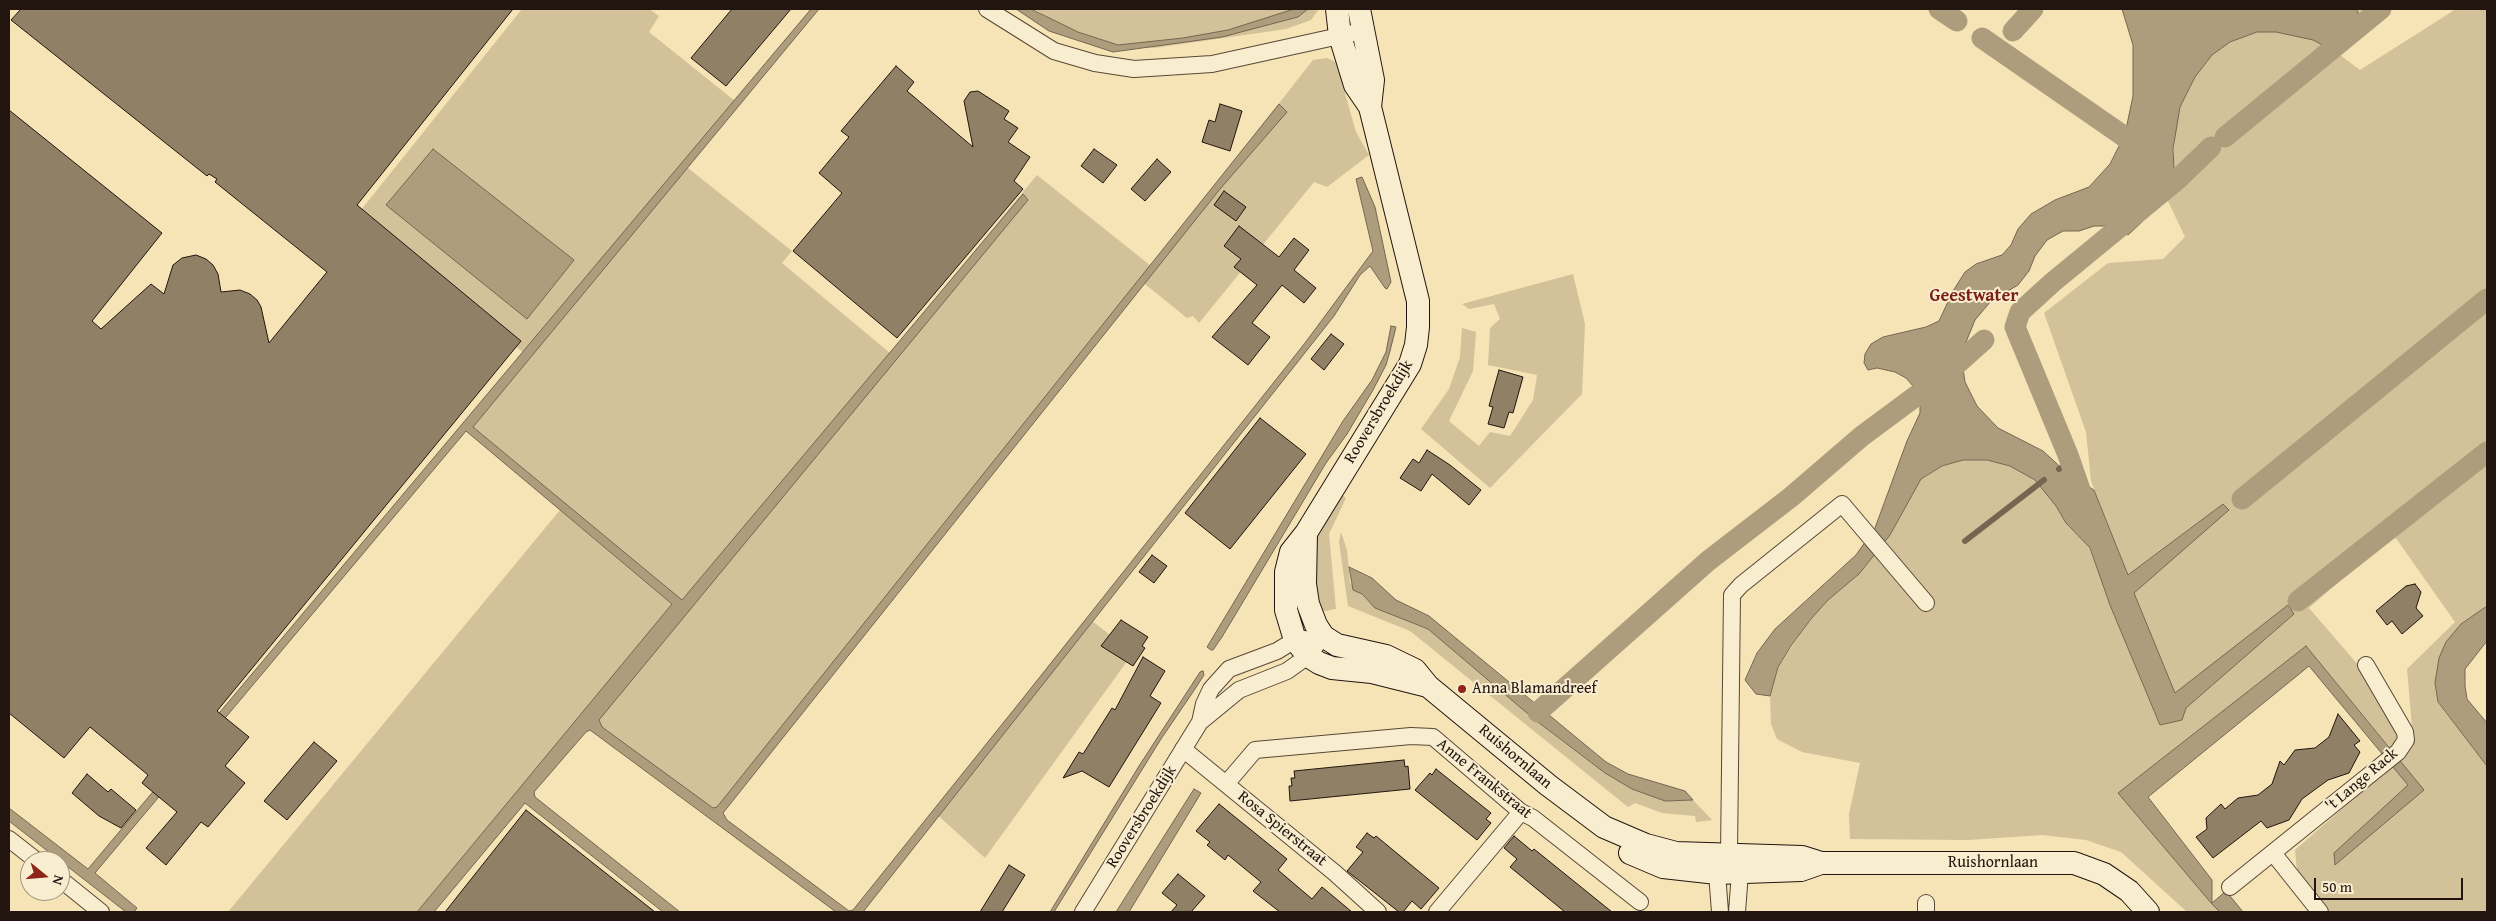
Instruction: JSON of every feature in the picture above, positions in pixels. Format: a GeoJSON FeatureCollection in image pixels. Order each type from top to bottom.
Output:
{"type":"FeatureCollection","features":[{"type":"Feature","properties":{"kind":"main road"},"geometry":{"type":"LineString","coordinates":[[1337,9],[1351,33]]}},
{"type":"Feature","properties":{"kind":"main road"},"geometry":{"type":"LineString","coordinates":[[1351,33],[1359,9]]}},
{"type":"Feature","properties":{"kind":"main road","name":"Rooversbroekdijk"},"geometry":{"type":"LineString","coordinates":[[1302,648],[1286,610],[1286,572],[1291,552],[1306,533],[1410,364],[1416,345],[1418,301],[1370,107],[1355,85],[1351,33]]}},
{"type":"Feature","properties":{"kind":"main road"},"geometry":{"type":"LineString","coordinates":[[1306,533],[1305,584],[1308,604],[1316,625],[1323,636]]}},
{"type":"Feature","properties":{"kind":"main road","name":"Ruishornlaan"},"geometry":{"type":"LineString","coordinates":[[1323,636],[1338,645],[1386,656],[1402,662],[1415,670],[1428,686],[1548,785],[1604,826],[1659,850],[1735,863],[1802,857],[1821,863],[2074,863],[2104,874],[2129,891],[2148,912]]}},
{"type":"Feature","properties":{"kind":"main road","name":"Ruishornlaan"},"geometry":{"type":"LineString","coordinates":[[1302,648],[1332,668],[1372,672],[1428,686]]}},
{"type":"Feature","properties":{"kind":"main road","name":"Ruishornlaan"},"geometry":{"type":"LineString","coordinates":[[1604,826],[1616,844],[1647,862],[1678,871],[1718,873],[1735,863]]}},
{"type":"Feature","properties":{"kind":"street"},"geometry":{"type":"LineString","coordinates":[[987,9],[1054,51],[1095,63],[1134,69],[1212,64],[1351,33]]}},
{"type":"Feature","properties":{"kind":"street"},"geometry":{"type":"LineString","coordinates":[[1737,912],[1732,595],[1741,585],[1842,504],[1926,603]]}},
{"type":"Feature","properties":{"kind":"street","name":"Rooversbroekdijk"},"geometry":{"type":"LineString","coordinates":[[1083,912],[1200,722],[1210,689],[1224,674],[1243,663],[1277,651],[1302,648],[1323,636]]}},
{"type":"Feature","properties":{"kind":"street","name":"Rooversbroekdijk"},"geometry":{"type":"LineString","coordinates":[[1200,722],[1239,690],[1287,671],[1302,648]]}},
{"type":"Feature","properties":{"kind":"street","name":"'t Lange Rack"},"geometry":{"type":"LineString","coordinates":[[2230,887],[2392,756],[2406,740],[2405,732],[2366,664]]}},
{"type":"Feature","properties":{"kind":"street"},"geometry":{"type":"LineString","coordinates":[[1242,678],[1263,668]]}},
{"type":"Feature","properties":{"kind":"street","name":"Anne Frankstraat"},"geometry":{"type":"LineString","coordinates":[[1226,784],[1255,750],[1411,736],[1433,737],[1521,812],[1533,818],[1640,902]]}},
{"type":"Feature","properties":{"kind":"street","name":"Rosa Spierstraat"},"geometry":{"type":"LineString","coordinates":[[1184,750],[1335,873],[1374,911]]}},
{"type":"Feature","properties":{"kind":"street"},"geometry":{"type":"LineString","coordinates":[[1437,912],[1521,812]]}},
{"type":"Feature","properties":{"kind":"street"},"geometry":{"type":"LineString","coordinates":[[9,838],[25,851]]}},
{"type":"Feature","properties":{"kind":"street"},"geometry":{"type":"LineString","coordinates":[[2273,853],[2320,912]]}},
{"type":"Feature","properties":{"kind":"street"},"geometry":{"type":"LineString","coordinates":[[1718,873],[1720,912]]}},
{"type":"Feature","properties":{"kind":"street"},"geometry":{"type":"LineString","coordinates":[[70,888],[101,912]]}},
{"type":"Feature","properties":{"kind":"shaded area"},"geometry":{"type":"Polygon","coordinates":[[[522,9],[649,9],[659,16],[649,32],[735,101],[683,164],[792,251],[782,263],[890,353],[1037,175],[1151,266],[1313,60],[1327,58],[1336,62],[1356,132],[1369,155],[1327,187],[1314,182],[1199,323],[1193,316],[1187,318],[1140,280],[714,814],[593,722],[793,470],[682,600],[676,597],[473,427],[525,354],[357,215],[522,9]]]}},
{"type":"Feature","properties":{"kind":"shaded area"},"geometry":{"type":"Polygon","coordinates":[[[811,9],[819,9],[473,427],[682,600],[1023,194],[1028,200],[599,720],[602,727],[713,808],[717,807],[1279,104],[1287,112],[1220,189],[723,813],[727,820],[849,911],[853,910],[1024,697],[1305,343],[1373,251],[1356,179],[1362,177],[1375,207],[1391,282],[1387,289],[1370,266],[1360,275],[1334,316],[863,912],[836,912],[590,730],[586,732],[534,792],[535,797],[680,912],[663,912],[525,803],[434,912],[417,912],[672,604],[466,431],[95,873],[137,908],[134,912],[126,912],[70,868],[70,855],[88,869],[811,9]]]}},
{"type":"Feature","properties":{"kind":"shaded area"},"geometry":{"type":"Polygon","coordinates":[[[1016,9],[1031,9],[1078,32],[1118,45],[1183,38],[1228,30],[1294,9],[1308,9],[1298,17],[1222,37],[1113,52],[1049,31],[1016,9]]]}},
{"type":"Feature","properties":{"kind":"shaded area"},"geometry":{"type":"Polygon","coordinates":[[[1034,9],[1319,9],[1311,20],[1286,29],[1154,48],[1118,45],[1078,32],[1065,27],[1034,9]]]}},
{"type":"Feature","properties":{"kind":"shaded area"},"geometry":{"type":"Polygon","coordinates":[[[2122,9],[2356,9],[2367,28],[2336,52],[2313,40],[2276,32],[2257,32],[2230,42],[2212,55],[2195,77],[2180,107],[2173,149],[2175,191],[2128,235],[2107,226],[2094,226],[2079,231],[2063,231],[2047,240],[2035,256],[2029,271],[2018,285],[1991,301],[1975,320],[1964,347],[1963,368],[1965,382],[1977,406],[1998,428],[2043,451],[2067,473],[2094,490],[2128,575],[2223,504],[2229,510],[2134,593],[2175,693],[2288,605],[2294,614],[2186,708],[2182,720],[2160,725],[2110,605],[2090,548],[2066,523],[2056,506],[2035,480],[2010,466],[1987,460],[1963,460],[1942,466],[1921,479],[1890,535],[1859,574],[1828,600],[1811,619],[1791,646],[1778,667],[1770,696],[1756,694],[1745,680],[1757,653],[1775,629],[1856,555],[1875,528],[1907,441],[1920,413],[1920,394],[1906,378],[1895,372],[1877,368],[1868,370],[1864,363],[1865,354],[1871,344],[1883,337],[1926,327],[1939,321],[1953,291],[1965,272],[1976,264],[2002,255],[2011,245],[2018,229],[2031,214],[2055,200],[2089,187],[2110,164],[2125,134],[2133,96],[2133,45],[2122,9]]]}},
{"type":"Feature","properties":{"kind":"shaded area"},"geometry":{"type":"Polygon","coordinates":[[[2356,9],[2389,9],[2367,28],[2356,9]]]}},
{"type":"Feature","properties":{"kind":"shaded area"},"geometry":{"type":"Polygon","coordinates":[[[2456,9],[2487,9],[2487,606],[2461,624],[2435,683],[2438,703],[2487,766],[2487,912],[2330,912],[2297,870],[2295,850],[2392,765],[2409,740],[2412,727],[2407,669],[2455,622],[2393,534],[2309,608],[2359,666],[2400,732],[2392,750],[2306,646],[2118,793],[2220,912],[2187,912],[2121,852],[2086,840],[2042,835],[1968,840],[1850,839],[1849,814],[1860,763],[1802,752],[1777,739],[1771,724],[1770,696],[1778,667],[1811,619],[1828,600],[1859,574],[1890,535],[1921,479],[1942,466],[1963,460],[1987,460],[2017,468],[2035,480],[2056,506],[2066,523],[2090,549],[2110,605],[2160,725],[2182,720],[2186,708],[2294,614],[2288,605],[2175,694],[2134,593],[2223,504],[2128,575],[2091,481],[2086,432],[2044,313],[2108,263],[2163,259],[2185,237],[2167,199],[2175,191],[2173,171],[2175,131],[2180,107],[2195,77],[2212,55],[2230,42],[2257,32],[2276,32],[2313,40],[2336,52],[2360,70],[2456,9]]]}},
{"type":"Feature","properties":{"kind":"shaded area"},"geometry":{"type":"Polygon","coordinates":[[[433,149],[574,260],[527,319],[386,205],[433,149]]]}},
{"type":"Feature","properties":{"kind":"shaded area"},"geometry":{"type":"Polygon","coordinates":[[[1573,274],[1585,324],[1582,394],[1490,488],[1421,429],[1449,389],[1460,357],[1462,328],[1476,332],[1473,371],[1449,421],[1479,446],[1490,432],[1510,436],[1533,400],[1537,375],[1488,365],[1490,328],[1500,319],[1494,304],[1469,309],[1462,304],[1573,274]]]}},
{"type":"Feature","properties":{"kind":"shaded area"},"geometry":{"type":"Polygon","coordinates":[[[1391,326],[1396,327],[1390,351],[1386,365],[1373,390],[1347,434],[1326,463],[1222,637],[1213,650],[1211,650],[1207,647],[1343,421],[1372,380],[1386,352],[1391,326]]]}},
{"type":"Feature","properties":{"kind":"shaded area"},"geometry":{"type":"Polygon","coordinates":[[[1342,495],[1346,498],[1329,534],[1336,609],[1320,612],[1312,559],[1320,528],[1342,495]]]}},
{"type":"Feature","properties":{"kind":"shaded area"},"geometry":{"type":"Polygon","coordinates":[[[560,510],[672,604],[671,608],[417,912],[228,912],[560,510]]]}},
{"type":"Feature","properties":{"kind":"shaded area"},"geometry":{"type":"Polygon","coordinates":[[[1341,532],[1347,550],[1350,583],[1375,608],[1428,629],[1534,719],[1605,773],[1632,789],[1665,801],[1693,800],[1712,820],[1696,822],[1695,816],[1662,813],[1635,803],[1628,807],[1410,631],[1348,606],[1339,542],[1341,532]]]}},
{"type":"Feature","properties":{"kind":"shaded area"},"geometry":{"type":"Polygon","coordinates":[[[1349,567],[1372,578],[1396,600],[1429,616],[1606,762],[1628,774],[1685,791],[1693,800],[1665,801],[1632,789],[1605,773],[1534,719],[1428,629],[1375,608],[1362,594],[1353,590],[1349,567]]]}},
{"type":"Feature","properties":{"kind":"shaded area"},"geometry":{"type":"Polygon","coordinates":[[[2487,606],[2487,641],[2465,669],[2465,686],[2467,699],[2487,723],[2487,766],[2438,702],[2435,683],[2439,658],[2446,642],[2461,624],[2487,606]]]}},
{"type":"Feature","properties":{"kind":"shaded area"},"geometry":{"type":"Polygon","coordinates":[[[1087,617],[1133,653],[985,858],[933,811],[1087,617]]]}},
{"type":"Feature","properties":{"kind":"shaded area"},"geometry":{"type":"Polygon","coordinates":[[[2306,646],[2424,790],[2335,865],[2334,853],[2408,785],[2309,666],[2148,797],[2212,880],[2212,903],[2226,891],[2243,912],[2220,912],[2212,904],[2118,793],[2306,646]]]}},
{"type":"Feature","properties":{"kind":"shaded area"},"geometry":{"type":"Polygon","coordinates":[[[1203,671],[1204,675],[1161,739],[1054,912],[1050,912],[1139,766],[1200,672],[1203,671]]]}},
{"type":"Feature","properties":{"kind":"shaded area"},"geometry":{"type":"Polygon","coordinates":[[[1194,789],[1201,793],[1129,912],[1116,912],[1194,789]]]}},
{"type":"Feature","properties":{"kind":"shaded area"},"geometry":{"type":"Polygon","coordinates":[[[9,808],[65,851],[48,851],[9,821],[9,808]]]}},
{"type":"Feature","properties":{"kind":"building"},"geometry":{"type":"Polygon","coordinates":[[[21,9],[513,9],[357,205],[521,341],[217,711],[249,737],[225,766],[245,783],[208,827],[201,822],[166,865],[146,848],[177,812],[142,783],[148,775],[90,727],[64,758],[9,713],[9,110],[162,233],[92,321],[101,329],[151,284],[164,294],[173,265],[182,258],[196,255],[206,259],[213,265],[218,274],[221,292],[240,290],[250,294],[257,300],[261,307],[269,343],[327,272],[215,182],[217,179],[209,174],[207,176],[11,20],[21,9]]]}},
{"type":"Feature","properties":{"kind":"building"},"geometry":{"type":"Polygon","coordinates":[[[732,9],[791,9],[726,86],[691,58],[732,9]]]}},
{"type":"Feature","properties":{"kind":"building"},"geometry":{"type":"Polygon","coordinates":[[[896,66],[914,82],[907,91],[973,147],[964,101],[970,92],[978,91],[1009,111],[1004,119],[1018,128],[1008,142],[1030,157],[1014,181],[1023,189],[897,338],[793,251],[842,193],[819,173],[849,137],[841,131],[896,66]]]}},
{"type":"Feature","properties":{"kind":"building"},"geometry":{"type":"Polygon","coordinates":[[[1220,104],[1242,111],[1230,151],[1202,142],[1209,120],[1215,122],[1220,104]]]}},
{"type":"Feature","properties":{"kind":"building"},"geometry":{"type":"Polygon","coordinates":[[[1094,149],[1117,165],[1103,183],[1081,166],[1094,149]]]}},
{"type":"Feature","properties":{"kind":"building"},"geometry":{"type":"Polygon","coordinates":[[[1157,159],[1171,172],[1145,201],[1131,189],[1157,159]]]}},
{"type":"Feature","properties":{"kind":"building"},"geometry":{"type":"Polygon","coordinates":[[[1224,191],[1246,207],[1236,221],[1214,205],[1224,191]]]}},
{"type":"Feature","properties":{"kind":"building"},"geometry":{"type":"Polygon","coordinates":[[[1239,226],[1279,257],[1294,238],[1309,250],[1294,270],[1316,288],[1304,303],[1282,285],[1252,323],[1270,337],[1248,365],[1212,337],[1257,285],[1234,267],[1241,259],[1224,246],[1239,226]]]}},
{"type":"Feature","properties":{"kind":"building"},"geometry":{"type":"Polygon","coordinates":[[[1331,334],[1344,344],[1324,370],[1311,359],[1331,334]]]}},
{"type":"Feature","properties":{"kind":"building"},"geometry":{"type":"Polygon","coordinates":[[[1499,370],[1523,377],[1513,413],[1509,412],[1504,428],[1488,424],[1493,407],[1489,406],[1499,370]]]}},
{"type":"Feature","properties":{"kind":"building"},"geometry":{"type":"Polygon","coordinates":[[[1260,418],[1306,454],[1230,549],[1185,513],[1260,418]]]}},
{"type":"Feature","properties":{"kind":"building"},"geometry":{"type":"Polygon","coordinates":[[[1427,450],[1450,465],[1481,490],[1469,505],[1432,474],[1421,491],[1400,478],[1413,459],[1419,463],[1427,450]]]}},
{"type":"Feature","properties":{"kind":"building"},"geometry":{"type":"Polygon","coordinates":[[[1152,555],[1167,566],[1154,583],[1139,572],[1152,555]]]}},
{"type":"Feature","properties":{"kind":"building"},"geometry":{"type":"Polygon","coordinates":[[[2415,584],[2421,592],[2416,608],[2423,616],[2402,634],[2392,621],[2387,625],[2376,611],[2406,586],[2415,584]]]}},
{"type":"Feature","properties":{"kind":"building"},"geometry":{"type":"Polygon","coordinates":[[[1121,620],[1148,637],[1142,646],[1145,648],[1133,666],[1101,646],[1121,620]]]}},
{"type":"Feature","properties":{"kind":"building"},"geometry":{"type":"Polygon","coordinates":[[[1143,657],[1165,671],[1150,696],[1161,703],[1109,787],[1082,771],[1063,778],[1079,752],[1083,754],[1112,708],[1115,710],[1143,657]]]}},
{"type":"Feature","properties":{"kind":"building"},"geometry":{"type":"Polygon","coordinates":[[[2338,714],[2360,741],[2354,745],[2360,752],[2349,773],[2328,780],[2302,799],[2289,820],[2267,828],[2261,821],[2213,858],[2196,837],[2207,829],[2206,818],[2221,804],[2225,809],[2238,798],[2258,795],[2272,784],[2280,761],[2284,765],[2295,750],[2315,748],[2329,737],[2338,714]]]}},
{"type":"Feature","properties":{"kind":"building"},"geometry":{"type":"Polygon","coordinates":[[[314,742],[337,761],[287,820],[264,801],[314,742]]]}},
{"type":"Feature","properties":{"kind":"building"},"geometry":{"type":"Polygon","coordinates":[[[1404,760],[1405,767],[1408,766],[1410,789],[1290,801],[1289,786],[1292,786],[1291,778],[1295,778],[1294,771],[1404,760]]]}},
{"type":"Feature","properties":{"kind":"building"},"geometry":{"type":"Polygon","coordinates":[[[1436,769],[1491,813],[1486,819],[1491,823],[1477,840],[1415,790],[1436,769]]]}},
{"type":"Feature","properties":{"kind":"building"},"geometry":{"type":"Polygon","coordinates":[[[87,774],[108,792],[111,789],[136,810],[121,828],[99,816],[72,793],[87,774]]]}},
{"type":"Feature","properties":{"kind":"building"},"geometry":{"type":"Polygon","coordinates":[[[1219,804],[1287,859],[1278,870],[1312,899],[1322,887],[1352,912],[1280,912],[1253,891],[1261,882],[1228,855],[1225,860],[1207,845],[1210,842],[1196,831],[1219,804]]]}},
{"type":"Feature","properties":{"kind":"building"},"geometry":{"type":"Polygon","coordinates":[[[526,810],[655,912],[445,912],[526,810]]]}},
{"type":"Feature","properties":{"kind":"building"},"geometry":{"type":"Polygon","coordinates":[[[1367,833],[1374,838],[1376,836],[1439,888],[1421,909],[1412,901],[1403,912],[1399,912],[1347,871],[1363,852],[1356,847],[1367,833]]]}},
{"type":"Feature","properties":{"kind":"building"},"geometry":{"type":"Polygon","coordinates":[[[1514,836],[1532,851],[1534,849],[1612,912],[1565,912],[1510,867],[1517,859],[1504,848],[1514,836]]]}},
{"type":"Feature","properties":{"kind":"building"},"geometry":{"type":"Polygon","coordinates":[[[1009,865],[1025,875],[1002,912],[980,912],[1009,865]]]}},
{"type":"Feature","properties":{"kind":"building"},"geometry":{"type":"Polygon","coordinates":[[[1178,874],[1205,896],[1191,912],[1171,912],[1177,905],[1162,893],[1178,874]]]}},
{"type":"Feature","properties":{"kind":"waterway"},"geometry":{"type":"LineString","coordinates":[[1939,9],[1957,21]]}},
{"type":"Feature","properties":{"kind":"waterway"},"geometry":{"type":"LineString","coordinates":[[2013,31],[2033,9]]}},
{"type":"Feature","properties":{"kind":"waterway"},"geometry":{"type":"LineString","coordinates":[[2225,137],[2381,9]]}},
{"type":"Feature","properties":{"kind":"waterway"},"geometry":{"type":"LineString","coordinates":[[1982,38],[2148,153]]}},
{"type":"Feature","properties":{"kind":"waterway"},"geometry":{"type":"LineString","coordinates":[[2086,507],[2068,455],[2015,327],[2020,312],[2053,282],[2177,180],[2211,147]]}},
{"type":"Feature","properties":{"kind":"waterway"},"geometry":{"type":"LineString","coordinates":[[2242,499],[2487,299]]}},
{"type":"Feature","properties":{"kind":"waterway"},"geometry":{"type":"LineString","coordinates":[[1538,712],[1708,561],[1791,497],[1862,436],[1947,373],[1984,340]]}},
{"type":"Feature","properties":{"kind":"waterway"},"geometry":{"type":"LineString","coordinates":[[2298,601],[2487,452]]}},
{"type":"Feature","properties":{"kind":"waterway"},"geometry":{"type":"LineString","coordinates":[[2059,469],[2071,462]]}},
{"type":"Feature","properties":{"kind":"waterway"},"geometry":{"type":"LineString","coordinates":[[1965,541],[2044,480]]}},
{"type":"Feature","properties":{"kind":"place","name":"Anna Blamandreef"},"geometry":{"type":"Point","coordinates":[1462,689]}},
{"type":"Feature","properties":{"kind":"district","name":"Geestwater"},"geometry":{"type":"Point","coordinates":[1974,296]}}]}
